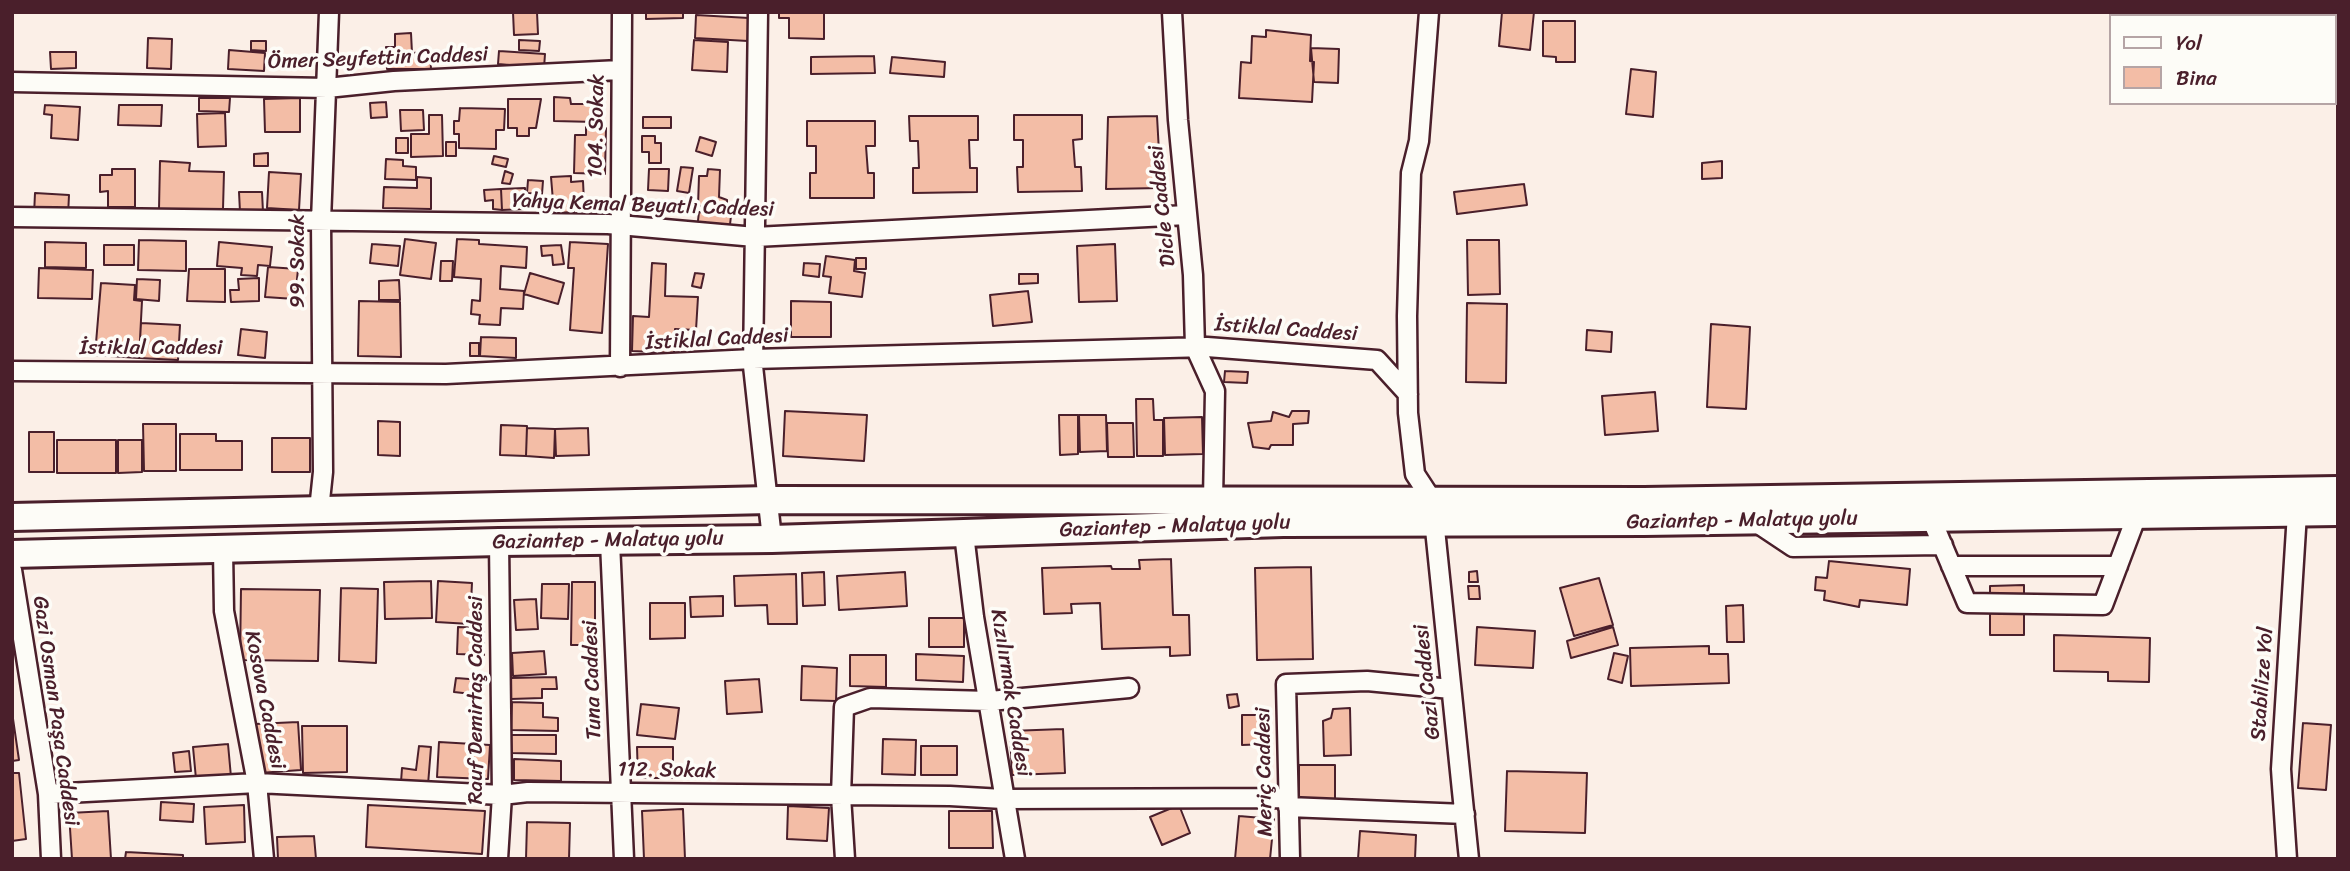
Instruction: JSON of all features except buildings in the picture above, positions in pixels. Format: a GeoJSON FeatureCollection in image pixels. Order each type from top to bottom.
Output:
{"type":"FeatureCollection","features":[{"type":"Feature","properties":{"kind":"highway","name":"Gaziantep - Malatya yolu"},"geometry":{"type":"LineString","coordinates":[[12,554],[964,534],[1283,523],[1433,512],[2338,490]]}},
{"type":"Feature","properties":{"kind":"highway","name":"Gaziantep - Malatya yolu"},"geometry":{"type":"LineString","coordinates":[[12,517],[769,500],[1213,500],[1433,512],[1754,521],[2338,512]]}},
{"type":"Feature","properties":{"kind":"street","name":"99. Sokak"},"geometry":{"type":"LineString","coordinates":[[319,510],[323,472],[321,221],[329,12]]}},
{"type":"Feature","properties":{"kind":"street","name":"104. Sokak"},"geometry":{"type":"LineString","coordinates":[[620,367],[618,224],[622,12]]}},
{"type":"Feature","properties":{"kind":"street"},"geometry":{"type":"LineString","coordinates":[[758,12],[753,359],[772,539]]}},
{"type":"Feature","properties":{"kind":"street","name":"Dicle Caddesi"},"geometry":{"type":"LineString","coordinates":[[1172,12],[1195,347],[1215,391],[1213,500]]}},
{"type":"Feature","properties":{"kind":"street"},"geometry":{"type":"LineString","coordinates":[[1429,12],[1419,141],[1411,173],[1408,394],[1415,474],[1433,512]]}},
{"type":"Feature","properties":{"kind":"street","name":"Ömer Seyfettin Caddesi"},"geometry":{"type":"LineString","coordinates":[[12,82],[327,88],[394,81],[620,70]]}},
{"type":"Feature","properties":{"kind":"street","name":"Yahya Kemal Beyatlı Caddesi"},"geometry":{"type":"LineString","coordinates":[[12,217],[618,224],[755,237],[1187,215]]}},
{"type":"Feature","properties":{"kind":"street","name":"İstiklal Caddesi"},"geometry":{"type":"LineString","coordinates":[[12,371],[446,374],[753,359],[1195,347],[1377,360],[1408,394]]}},
{"type":"Feature","properties":{"kind":"street","name":"Gazi Caddesi"},"geometry":{"type":"LineString","coordinates":[[1433,512],[1469,859]]}},
{"type":"Feature","properties":{"kind":"street","name":"Stabilize Yol"},"geometry":{"type":"LineString","coordinates":[[2287,859],[2281,769],[2297,513]]}},
{"type":"Feature","properties":{"kind":"street"},"geometry":{"type":"LineString","coordinates":[[1931,518],[1967,603],[2103,605],[2137,515]]}},
{"type":"Feature","properties":{"kind":"street"},"geometry":{"type":"LineString","coordinates":[[1754,521],[1793,547],[1943,545]]}},
{"type":"Feature","properties":{"kind":"street","name":"Kızılırmak Caddesi"},"geometry":{"type":"LineString","coordinates":[[964,534],[974,617],[1015,859]]}},
{"type":"Feature","properties":{"kind":"street","name":"Rauf Demirtaş Caddesi"},"geometry":{"type":"LineString","coordinates":[[498,859],[502,795],[499,542]]}},
{"type":"Feature","properties":{"kind":"street","name":"Tuna Caddesi"},"geometry":{"type":"LineString","coordinates":[[610,542],[624,859]]}},
{"type":"Feature","properties":{"kind":"street","name":"Kosova Caddesi"},"geometry":{"type":"LineString","coordinates":[[223,550],[224,611],[257,783],[264,859]]}},
{"type":"Feature","properties":{"kind":"street"},"geometry":{"type":"LineString","coordinates":[[1951,566],[2118,566]]}},
{"type":"Feature","properties":{"kind":"street","name":"Gazi Osman Paşa Caddesi"},"geometry":{"type":"LineString","coordinates":[[12,570],[21,680],[48,794],[51,859]]}},
{"type":"Feature","properties":{"kind":"street","name":"Meriç Caddesi"},"geometry":{"type":"LineString","coordinates":[[1290,859],[1286,684],[1367,681],[1451,690]]}},
{"type":"Feature","properties":{"kind":"street"},"geometry":{"type":"LineString","coordinates":[[845,859],[841,796],[845,707],[870,698],[990,701],[1129,688]]}},
{"type":"Feature","properties":{"kind":"street","name":"112. Sokak"},"geometry":{"type":"LineString","coordinates":[[48,794],[257,783],[502,795],[620,793],[950,796],[1287,803],[1465,814]]}}]}
